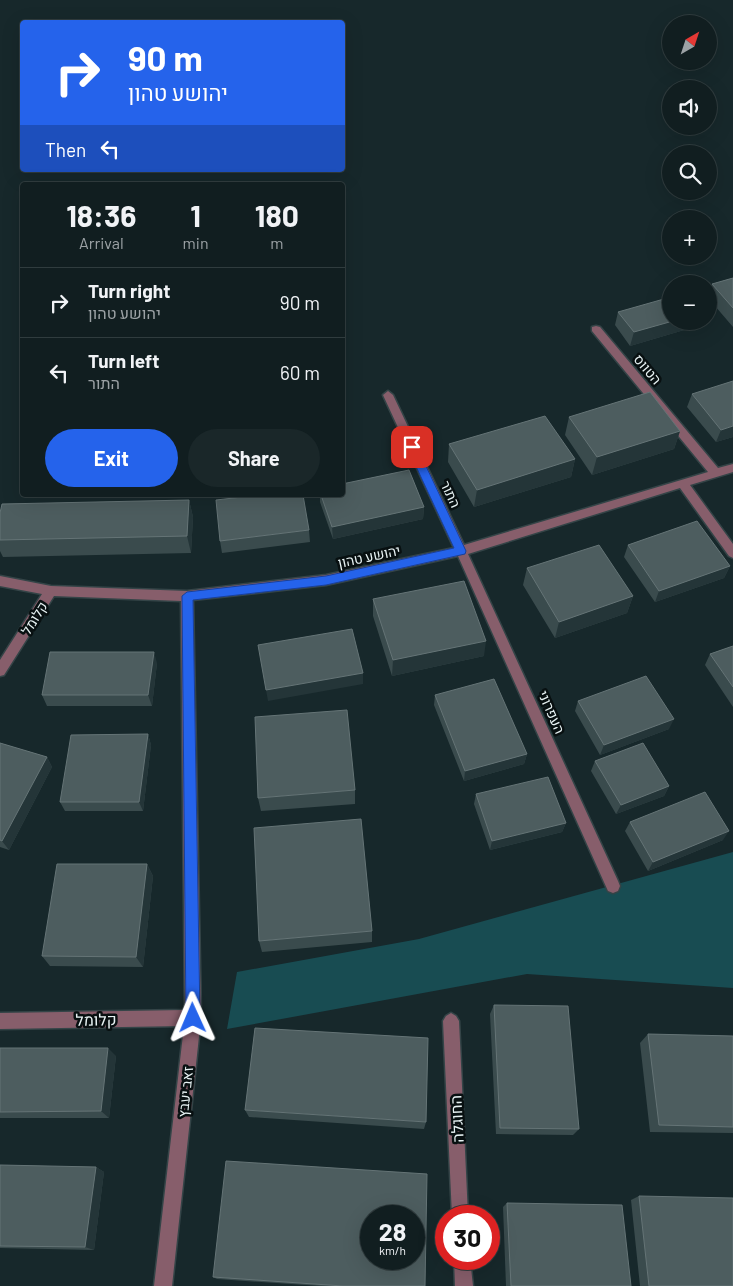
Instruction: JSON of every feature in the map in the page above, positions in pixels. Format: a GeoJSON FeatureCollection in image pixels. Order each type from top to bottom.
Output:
{"type":"FeatureCollection","features":[{"type":"Feature","properties":{"kind":"street","name":"הטווס"},"geometry":{"type":"LineString","coordinates":[[596,329],[716,474]]}},
{"type":"Feature","properties":{"kind":"street","name":"התור"},"geometry":{"type":"LineString","coordinates":[[388,395],[461,551]]}},
{"type":"Feature","properties":{"kind":"street","name":"יהושע טהון"},"geometry":{"type":"LineString","coordinates":[[0,580],[51,590],[187,596],[326,580],[461,551],[733,468]]}},
{"type":"Feature","properties":{"kind":"street"},"geometry":{"type":"LineString","coordinates":[[683,484],[733,553]]}},
{"type":"Feature","properties":{"kind":"street","name":"העפרוני"},"geometry":{"type":"LineString","coordinates":[[461,551],[613,886]]}},
{"type":"Feature","properties":{"kind":"street","name":"קלומל"},"geometry":{"type":"LineString","coordinates":[[0,671],[51,590]]}},
{"type":"Feature","properties":{"kind":"street","name":"זאב יעבץ"},"geometry":{"type":"LineString","coordinates":[[163,1286],[193,1018],[187,596]]}},
{"type":"Feature","properties":{"kind":"street","name":"קלומל"},"geometry":{"type":"LineString","coordinates":[[0,1021],[193,1018]]}},
{"type":"Feature","properties":{"kind":"street","name":"החוגלה"},"geometry":{"type":"LineString","coordinates":[[451,1021],[459,1205]]}},
{"type":"Feature","properties":{"kind":"street"},"geometry":{"type":"LineString","coordinates":[[463,1270],[464,1286]]}},
{"type":"Feature","properties":{"kind":"shaded area"},"geometry":{"type":"Polygon","coordinates":[[[733,852],[733,988],[527,974],[227,1029],[237,972],[419,939],[733,852]]]}},
{"type":"Feature","properties":{"kind":"building"},"geometry":{"type":"Polygon","coordinates":[[[733,278],[733,308],[717,290],[717,283],[733,278]]]}},
{"type":"Feature","properties":{"kind":"building"},"geometry":{"type":"Polygon","coordinates":[[[662,300],[662,324],[634,332],[618,312],[662,300]]]}},
{"type":"Feature","properties":{"kind":"building"},"geometry":{"type":"Polygon","coordinates":[[[733,381],[733,426],[721,430],[692,394],[733,381]]]}},
{"type":"Feature","properties":{"kind":"building"},"geometry":{"type":"Polygon","coordinates":[[[650,392],[680,431],[597,457],[569,417],[650,392]]]}},
{"type":"Feature","properties":{"kind":"building"},"geometry":{"type":"Polygon","coordinates":[[[545,416],[575,459],[477,490],[449,444],[545,416]]]}},
{"type":"Feature","properties":{"kind":"building"},"geometry":{"type":"Polygon","coordinates":[[[409,470],[424,507],[332,527],[322,497],[345,497],[345,483],[409,470]]]}},
{"type":"Feature","properties":{"kind":"building"},"geometry":{"type":"Polygon","coordinates":[[[242,497],[303,497],[309,530],[220,541],[216,500],[242,497]]]}},
{"type":"Feature","properties":{"kind":"building"},"geometry":{"type":"Polygon","coordinates":[[[189,500],[187,536],[0,540],[2,504],[189,500]]]}},
{"type":"Feature","properties":{"kind":"building"},"geometry":{"type":"Polygon","coordinates":[[[697,521],[730,566],[659,591],[628,545],[697,521]]]}},
{"type":"Feature","properties":{"kind":"building"},"geometry":{"type":"Polygon","coordinates":[[[599,545],[633,596],[559,622],[527,568],[599,545]]]}},
{"type":"Feature","properties":{"kind":"building"},"geometry":{"type":"Polygon","coordinates":[[[464,581],[486,641],[393,660],[373,599],[464,581]]]}},
{"type":"Feature","properties":{"kind":"building"},"geometry":{"type":"Polygon","coordinates":[[[352,629],[363,673],[266,690],[258,645],[352,629]]]}},
{"type":"Feature","properties":{"kind":"building"},"geometry":{"type":"Polygon","coordinates":[[[733,646],[733,687],[710,654],[733,646]]]}},
{"type":"Feature","properties":{"kind":"building"},"geometry":{"type":"Polygon","coordinates":[[[50,652],[154,652],[148,695],[42,695],[50,652]]]}},
{"type":"Feature","properties":{"kind":"building"},"geometry":{"type":"Polygon","coordinates":[[[646,676],[674,719],[604,745],[578,701],[646,676]]]}},
{"type":"Feature","properties":{"kind":"building"},"geometry":{"type":"Polygon","coordinates":[[[494,679],[527,754],[465,771],[435,695],[494,679]]]}},
{"type":"Feature","properties":{"kind":"building"},"geometry":{"type":"Polygon","coordinates":[[[347,710],[355,790],[258,798],[255,717],[347,710]]]}},
{"type":"Feature","properties":{"kind":"building"},"geometry":{"type":"Polygon","coordinates":[[[148,734],[139,802],[60,802],[71,735],[148,734]]]}},
{"type":"Feature","properties":{"kind":"building"},"geometry":{"type":"Polygon","coordinates":[[[0,743],[47,757],[2,841],[0,840],[0,743]]]}},
{"type":"Feature","properties":{"kind":"building"},"geometry":{"type":"Polygon","coordinates":[[[643,743],[669,786],[621,805],[595,761],[643,743]]]}},
{"type":"Feature","properties":{"kind":"building"},"geometry":{"type":"Polygon","coordinates":[[[548,777],[566,823],[492,841],[476,794],[548,777]]]}},
{"type":"Feature","properties":{"kind":"building"},"geometry":{"type":"Polygon","coordinates":[[[705,792],[729,831],[653,862],[630,822],[705,792]]]}},
{"type":"Feature","properties":{"kind":"building"},"geometry":{"type":"Polygon","coordinates":[[[361,819],[372,931],[259,941],[254,828],[361,819]]]}},
{"type":"Feature","properties":{"kind":"building"},"geometry":{"type":"Polygon","coordinates":[[[57,864],[147,864],[136,957],[42,956],[57,864]]]}},
{"type":"Feature","properties":{"kind":"building"},"geometry":{"type":"Polygon","coordinates":[[[494,1005],[568,1006],[579,1129],[500,1128],[494,1005]]]}},
{"type":"Feature","properties":{"kind":"building"},"geometry":{"type":"Polygon","coordinates":[[[255,1028],[428,1038],[426,1122],[245,1110],[255,1028]]]}},
{"type":"Feature","properties":{"kind":"building"},"geometry":{"type":"Polygon","coordinates":[[[648,1034],[733,1036],[733,1127],[659,1125],[648,1034]]]}},
{"type":"Feature","properties":{"kind":"building"},"geometry":{"type":"Polygon","coordinates":[[[0,1048],[108,1048],[101,1111],[0,1112],[0,1048]]]}},
{"type":"Feature","properties":{"kind":"building"},"geometry":{"type":"Polygon","coordinates":[[[226,1161],[427,1174],[425,1286],[343,1286],[213,1277],[226,1161]]]}},
{"type":"Feature","properties":{"kind":"building"},"geometry":{"type":"Polygon","coordinates":[[[0,1165],[96,1167],[85,1247],[0,1246],[0,1165]]]}},
{"type":"Feature","properties":{"kind":"building"},"geometry":{"type":"Polygon","coordinates":[[[639,1196],[733,1198],[733,1286],[649,1286],[639,1196]]]}},
{"type":"Feature","properties":{"kind":"building"},"geometry":{"type":"Polygon","coordinates":[[[507,1203],[622,1205],[631,1286],[511,1286],[507,1203]]]}},
{"type":"Feature","properties":{"kind":"route"},"geometry":{"type":"LineString","coordinates":[[193,1018],[187,596],[326,580],[461,551],[412,447]]}}]}
